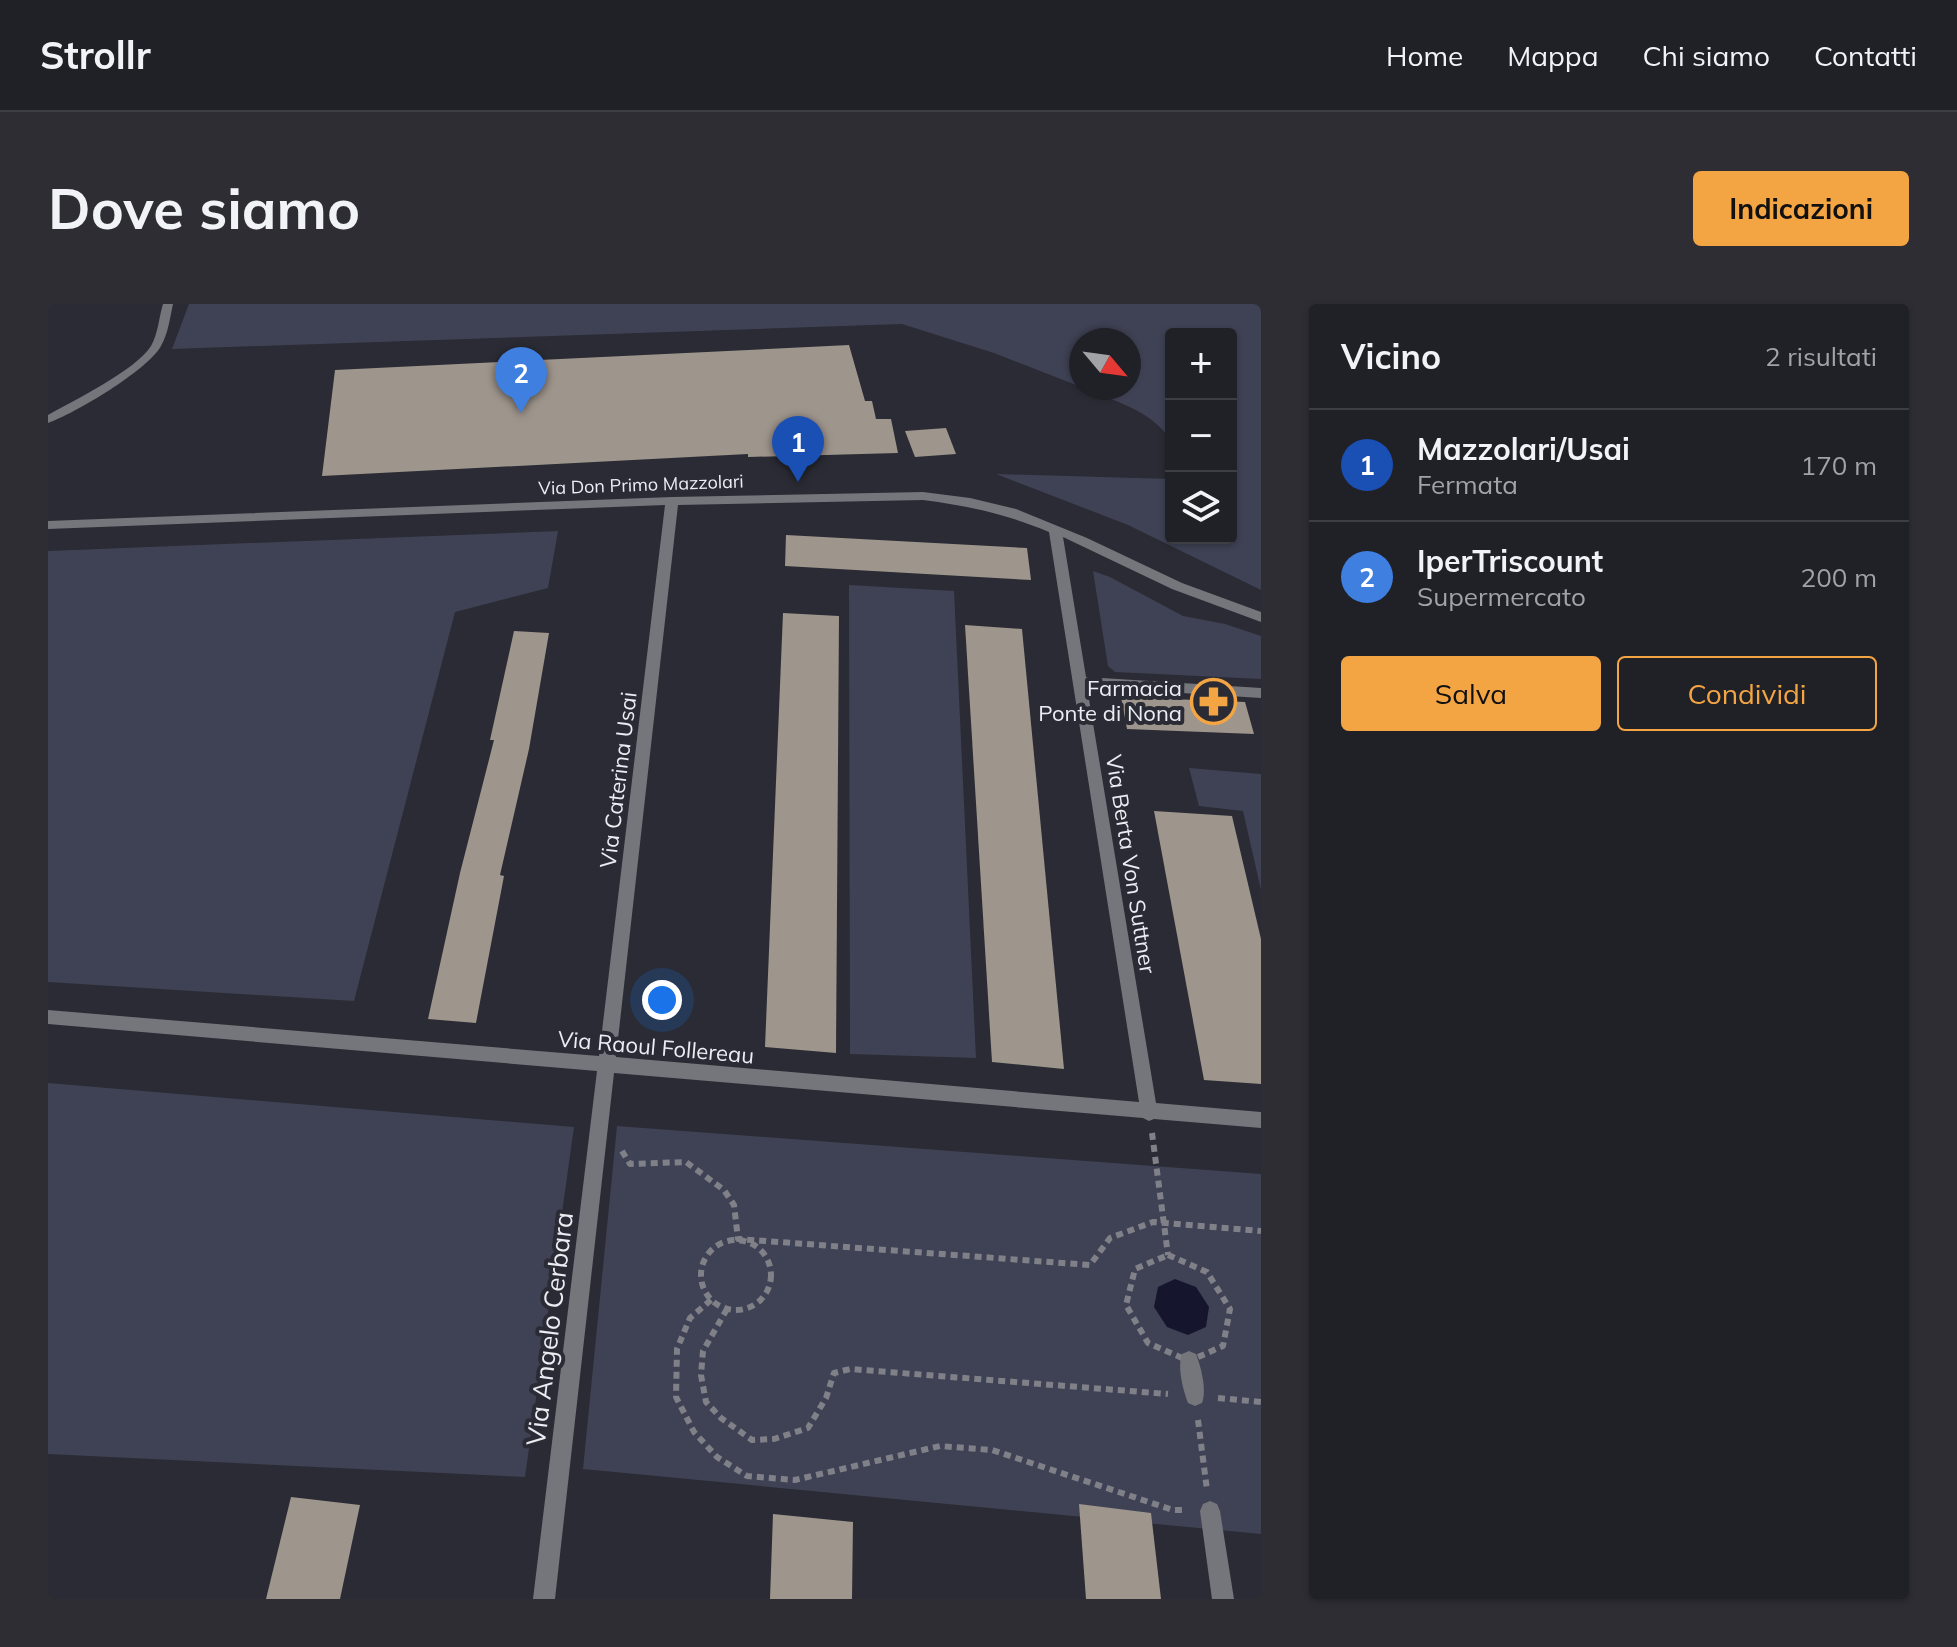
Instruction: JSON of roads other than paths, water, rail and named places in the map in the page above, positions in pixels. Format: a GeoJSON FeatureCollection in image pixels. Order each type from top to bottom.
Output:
{"type":"FeatureCollection","features":[{"type":"Feature","properties":{"kind":"street"},"geometry":{"type":"LineString","coordinates":[[48,420],[134,367],[157,345],[168,304]]}},
{"type":"Feature","properties":{"kind":"street","name":"Via Don Primo Mazzolari"},"geometry":{"type":"LineString","coordinates":[[48,525],[672,501],[923,496],[992,507],[1055,529],[1177,586],[1261,617]]}},
{"type":"Feature","properties":{"kind":"street","name":"Via Caterina Usai"},"geometry":{"type":"LineString","coordinates":[[608,1065],[672,501]]}},
{"type":"Feature","properties":{"kind":"street","name":"Via Berta Von Suttner"},"geometry":{"type":"LineString","coordinates":[[1055,529],[1149,1113]]}},
{"type":"Feature","properties":{"kind":"street"},"geometry":{"type":"LineString","coordinates":[[1080,682],[1261,693]]}},
{"type":"Feature","properties":{"kind":"street","name":"Via Raoul Follereau"},"geometry":{"type":"LineString","coordinates":[[48,1017],[1149,1113],[1261,1120]]}},
{"type":"Feature","properties":{"kind":"street","name":"Via Angelo Cerbara"},"geometry":{"type":"LineString","coordinates":[[544,1599],[608,1065]]}},
{"type":"Feature","properties":{"kind":"street"},"geometry":{"type":"LineString","coordinates":[[1189,1361],[1195,1396]]}},
{"type":"Feature","properties":{"kind":"street"},"geometry":{"type":"LineString","coordinates":[[1210,1511],[1223,1599]]}},
{"type":"Feature","properties":{"kind":"place","name":"IperTriscount"},"geometry":{"type":"Point","coordinates":[521,413]}},
{"type":"Feature","properties":{"kind":"place","name":"Mazzolari/Usai"},"geometry":{"type":"Point","coordinates":[798,482]}},
{"type":"Feature","properties":{"kind":"place","name":"Farmacia Ponte di Nona"},"geometry":{"type":"Point","coordinates":[1213,701]}}]}
